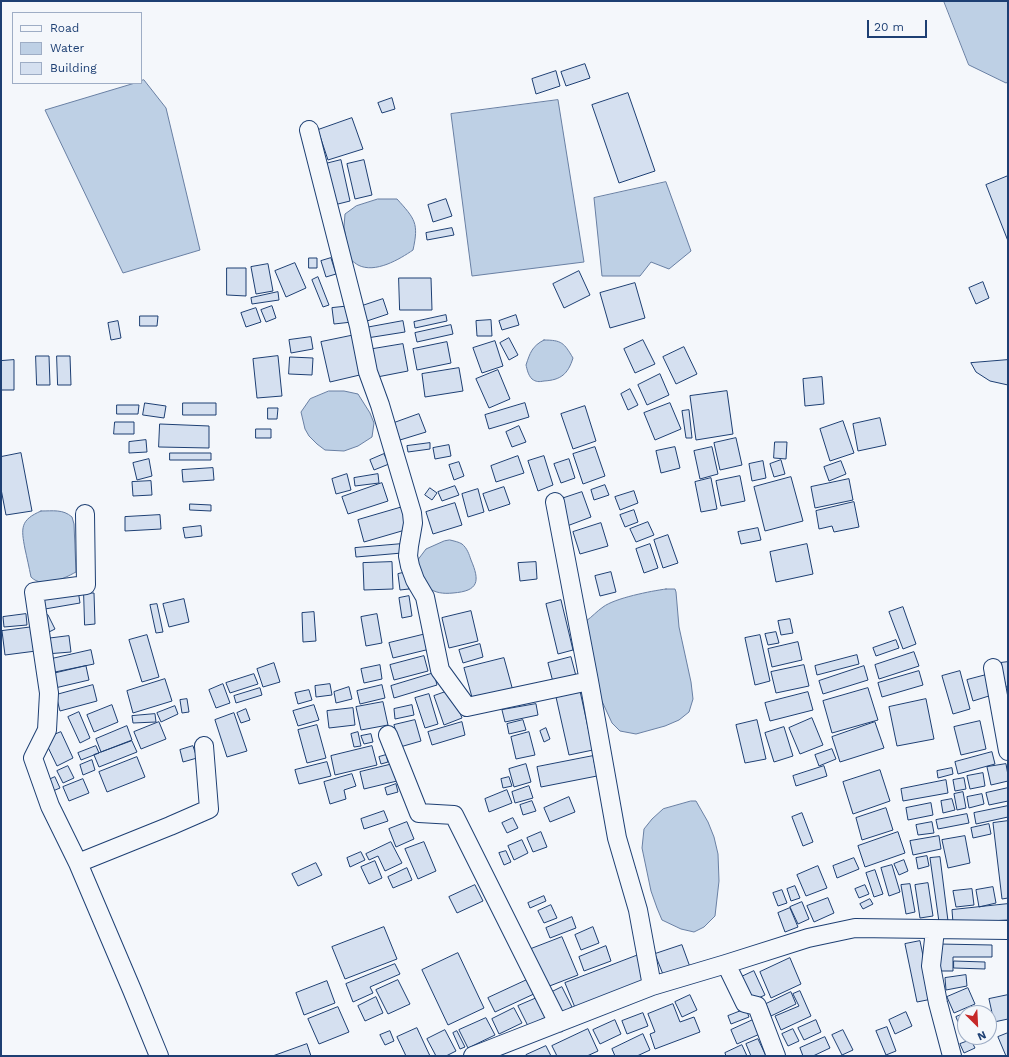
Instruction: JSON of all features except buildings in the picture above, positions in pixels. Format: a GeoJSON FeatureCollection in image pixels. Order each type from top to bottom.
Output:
{"type":"FeatureCollection","features":[{"type":"Feature","properties":{"kind":"street"},"geometry":{"type":"LineString","coordinates":[[309,130],[359,326],[368,372],[380,405],[412,513],[413,523],[408,556],[415,580],[425,597],[440,670],[467,707],[589,681]]}},
{"type":"Feature","properties":{"kind":"street"},"geometry":{"type":"LineString","coordinates":[[555,502],[617,838],[638,910],[652,986]]}},
{"type":"Feature","properties":{"kind":"street"},"geometry":{"type":"LineString","coordinates":[[85,514],[86,586],[34,592],[49,693],[47,730],[32,758],[50,806],[78,863],[159,1056]]}},
{"type":"Feature","properties":{"kind":"street"},"geometry":{"type":"LineString","coordinates":[[993,668],[1008,751]]}},
{"type":"Feature","properties":{"kind":"street"},"geometry":{"type":"LineString","coordinates":[[388,735],[419,813],[454,815],[558,1023]]}},
{"type":"Feature","properties":{"kind":"street"},"geometry":{"type":"LineString","coordinates":[[78,863],[209,809],[204,746]]}},
{"type":"Feature","properties":{"kind":"street"},"geometry":{"type":"LineString","coordinates":[[472,1056],[508,1049],[558,1023],[652,986],[808,938],[856,928],[1008,930]]}},
{"type":"Feature","properties":{"kind":"street"},"geometry":{"type":"LineString","coordinates":[[935,930],[931,966],[938,1003],[952,1056]]}},
{"type":"Feature","properties":{"kind":"street"},"geometry":{"type":"LineString","coordinates":[[726,964],[745,1003],[757,1006],[776,1056]]}},
{"type":"Feature","properties":{"kind":"water"},"geometry":{"type":"Polygon","coordinates":[[[944,1],[1008,1],[1008,82],[1006,83],[969,65],[944,1]]]}},
{"type":"Feature","properties":{"kind":"water"},"geometry":{"type":"Polygon","coordinates":[[[144,80],[166,108],[200,250],[123,273],[45,110],[132,84],[142,84],[142,81],[144,80]]]}},
{"type":"Feature","properties":{"kind":"water"},"geometry":{"type":"Polygon","coordinates":[[[558,100],[584,262],[472,276],[451,114],[558,100]]]}},
{"type":"Feature","properties":{"kind":"water"},"geometry":{"type":"Polygon","coordinates":[[[666,182],[691,251],[669,269],[651,262],[640,276],[602,276],[594,198],[666,182]]]}},
{"type":"Feature","properties":{"kind":"water"},"geometry":{"type":"Polygon","coordinates":[[[378,199],[397,199],[412,217],[416,233],[413,250],[394,261],[372,268],[358,265],[350,260],[344,227],[345,214],[356,206],[378,199]]]}},
{"type":"Feature","properties":{"kind":"water"},"geometry":{"type":"Polygon","coordinates":[[[544,340],[562,343],[573,358],[569,368],[559,378],[538,382],[533,380],[526,365],[532,350],[544,340]]]}},
{"type":"Feature","properties":{"kind":"water"},"geometry":{"type":"Polygon","coordinates":[[[329,391],[344,391],[358,394],[370,413],[374,423],[372,437],[358,446],[344,451],[325,450],[309,436],[305,429],[301,412],[310,399],[329,391]]]}},
{"type":"Feature","properties":{"kind":"water"},"geometry":{"type":"Polygon","coordinates":[[[41,511],[58,511],[69,514],[72,517],[74,524],[76,572],[59,580],[47,583],[36,581],[31,577],[23,535],[26,521],[34,514],[41,511]]]}},
{"type":"Feature","properties":{"kind":"water"},"geometry":{"type":"Polygon","coordinates":[[[450,540],[461,543],[467,549],[476,574],[475,584],[468,590],[462,592],[439,593],[427,587],[417,561],[426,549],[450,540]]]}},
{"type":"Feature","properties":{"kind":"water"},"geometry":{"type":"Polygon","coordinates":[[[675,589],[676,592],[679,627],[691,682],[693,699],[689,712],[679,720],[665,726],[636,734],[620,731],[612,723],[595,686],[586,621],[603,607],[616,601],[643,593],[675,589]]]}},
{"type":"Feature","properties":{"kind":"water"},"geometry":{"type":"Polygon","coordinates":[[[696,801],[708,822],[714,837],[718,854],[719,881],[715,916],[704,927],[694,932],[681,929],[662,920],[651,891],[642,848],[644,829],[652,819],[663,809],[696,801]]]}}]}
